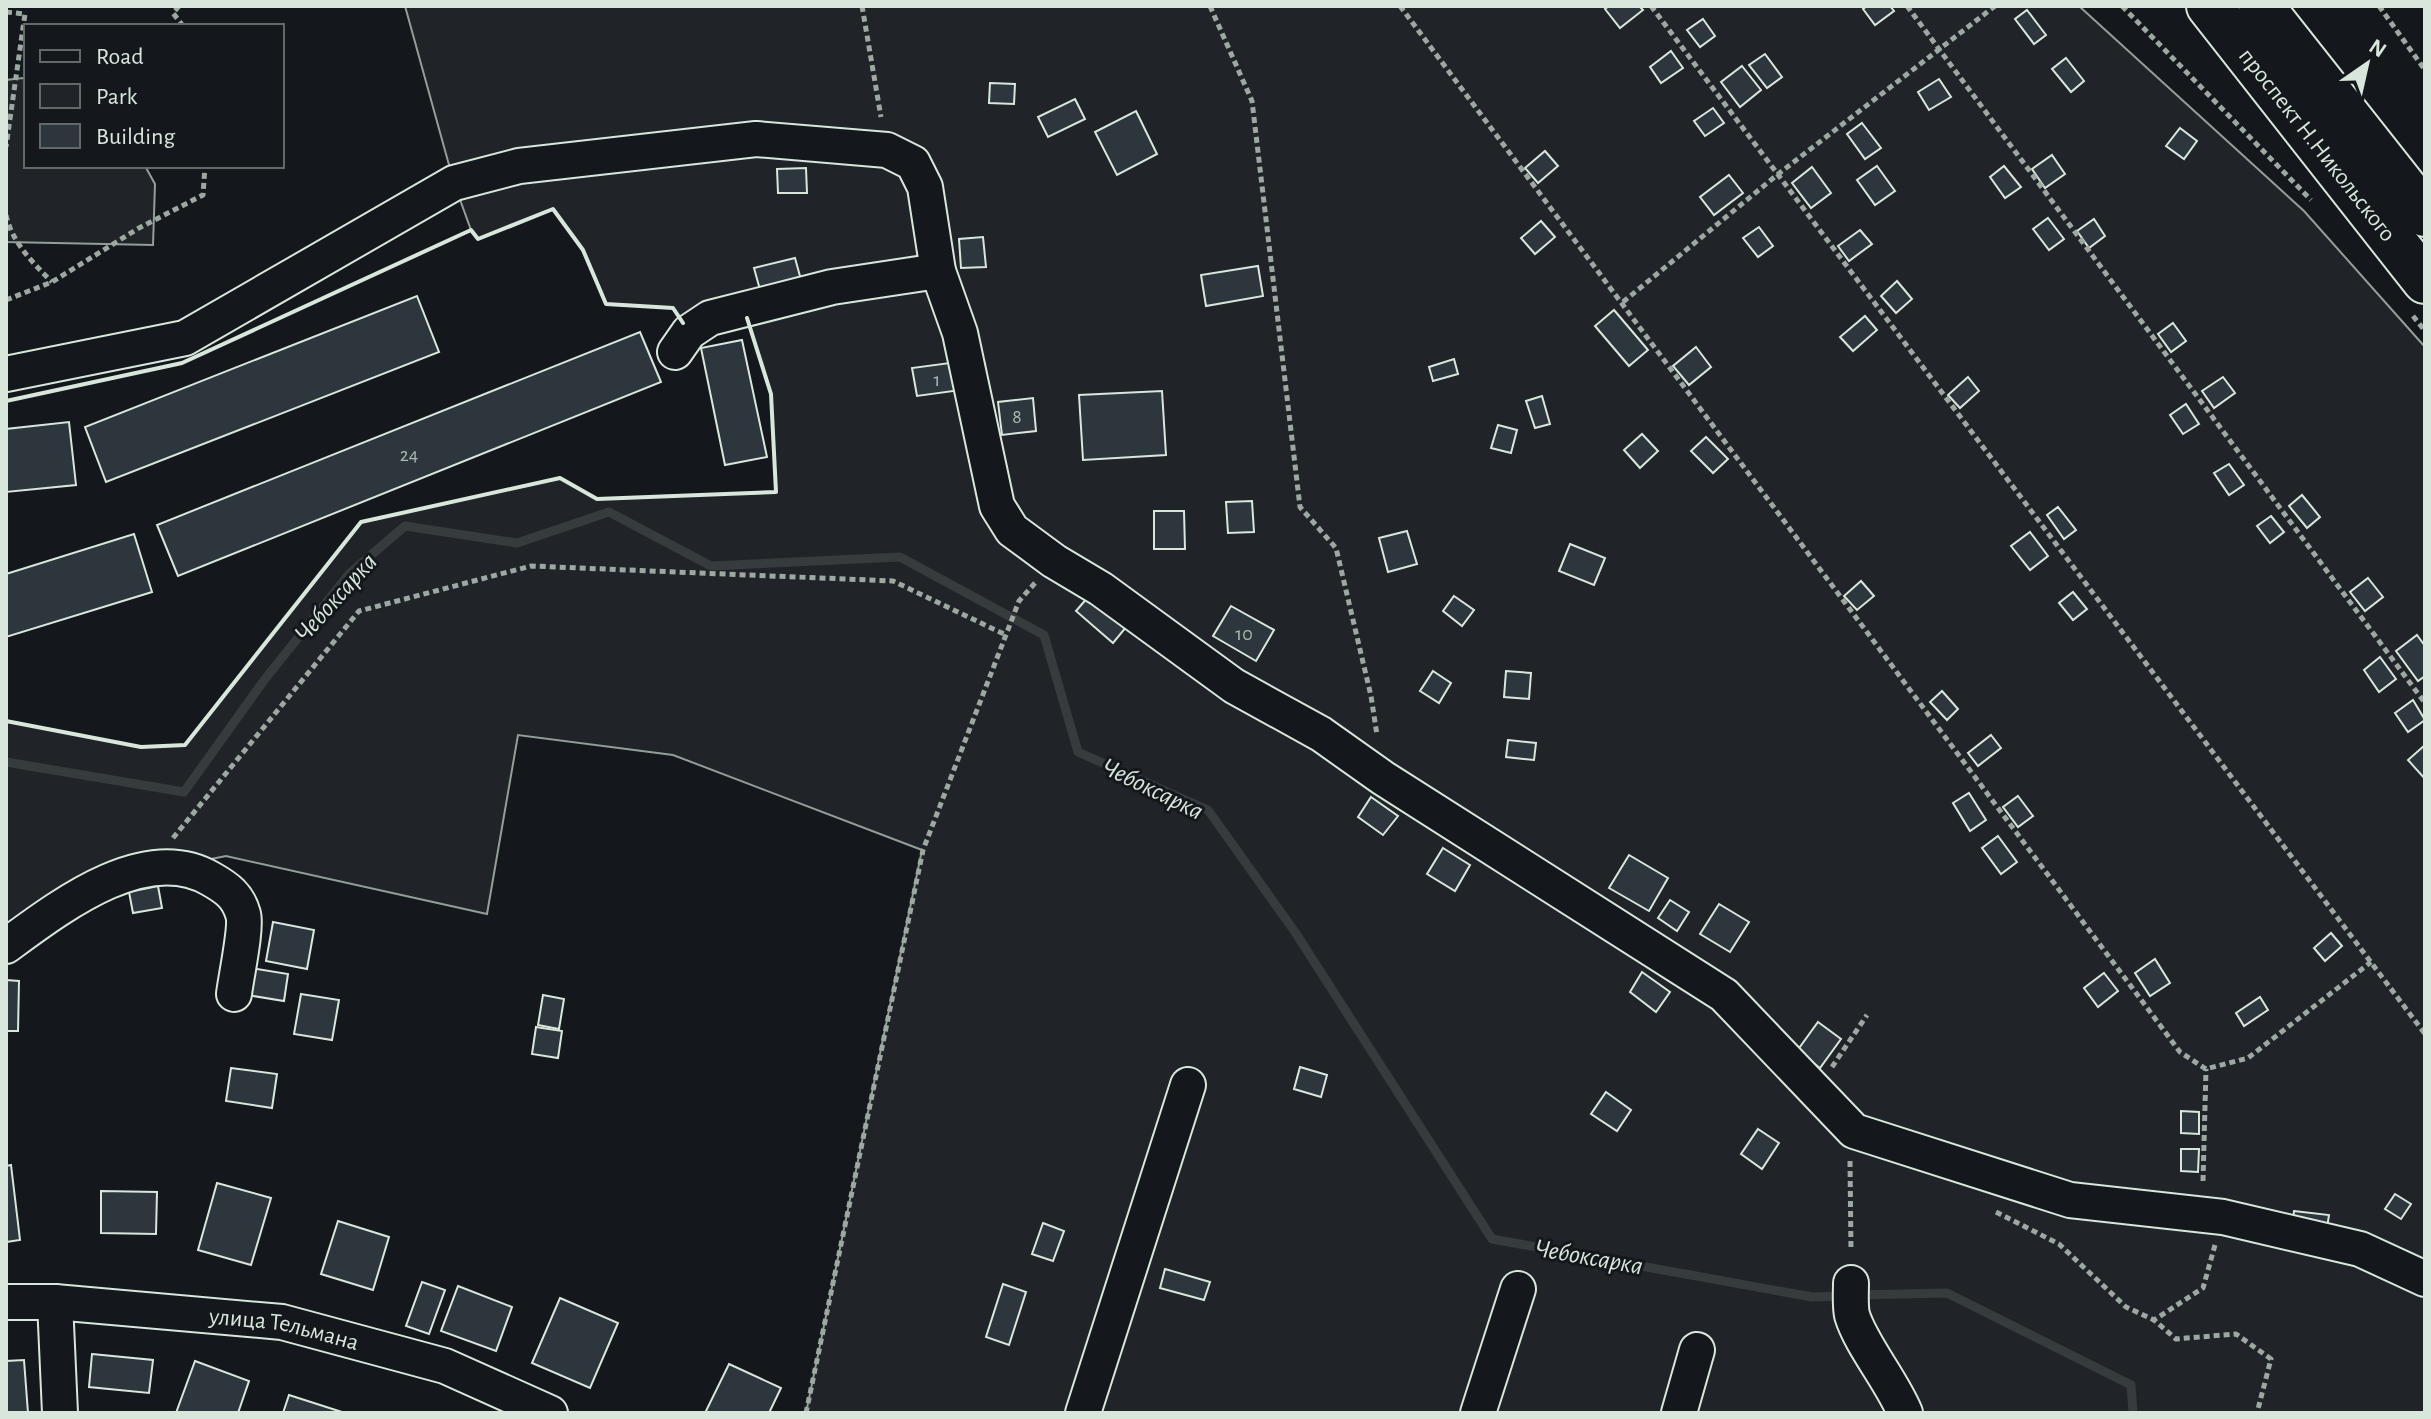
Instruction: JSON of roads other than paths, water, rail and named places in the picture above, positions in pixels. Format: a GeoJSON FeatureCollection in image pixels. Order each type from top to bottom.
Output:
{"type":"FeatureCollection","features":[{"type":"Feature","properties":{"kind":"main road","name":"проспект Н.Никольского"},"geometry":{"type":"LineString","coordinates":[[2209,6],[2415,294]]}},
{"type":"Feature","properties":{"kind":"main road","name":"проспект Н.Никольского"},"geometry":{"type":"LineString","coordinates":[[2261,6],[2425,214]]}},
{"type":"Feature","properties":{"kind":"street"},"geometry":{"type":"LineString","coordinates":[[6,374],[185,338],[454,183],[519,166],[756,139],[887,150],[913,163],[925,187],[938,271],[960,333],[997,506],[1012,530],[1054,561],[1101,589],[1234,686],[1321,734],[1383,778],[1724,995],[1854,1131],[2070,1200],[2223,1217],[2360,1249],[2425,1279]]}},
{"type":"Feature","properties":{"kind":"street"},"geometry":{"type":"LineString","coordinates":[[675,352],[689,332],[710,318],[832,287],[938,271]]}},
{"type":"Feature","properties":{"kind":"street"},"geometry":{"type":"LineString","coordinates":[[6,946],[74,897],[150,867],[197,870],[231,890],[244,916],[234,994]]}},
{"type":"Feature","properties":{"kind":"street"},"geometry":{"type":"LineString","coordinates":[[1083,1413],[1188,1085]]}},
{"type":"Feature","properties":{"kind":"street"},"geometry":{"type":"LineString","coordinates":[[1478,1413],[1518,1289]]}},
{"type":"Feature","properties":{"kind":"street"},"geometry":{"type":"LineString","coordinates":[[1851,1297],[1855,1324],[1897,1393],[1905,1413]]}},
{"type":"Feature","properties":{"kind":"street","name":"улица Тельмана"},"geometry":{"type":"LineString","coordinates":[[6,1302],[55,1302],[282,1322],[445,1366],[550,1413]]}},
{"type":"Feature","properties":{"kind":"street"},"geometry":{"type":"LineString","coordinates":[[55,1302],[60,1413]]}},
{"type":"Feature","properties":{"kind":"street"},"geometry":{"type":"LineString","coordinates":[[1679,1413],[1697,1350]]}},
{"type":"Feature","properties":{"kind":"waterway","name":"Чебоксарка"},"geometry":{"type":"LineString","coordinates":[[6,762],[184,792],[265,679],[349,574],[405,526],[517,543],[609,512],[711,566],[900,557],[1044,635],[1078,752],[1208,810],[1295,932],[1492,1239],[1812,1297],[1843,1296]]}},
{"type":"Feature","properties":{"kind":"waterway","name":"Чебоксарка"},"geometry":{"type":"LineString","coordinates":[[1857,1295],[1947,1293],[2131,1385],[2133,1413]]}}]}
